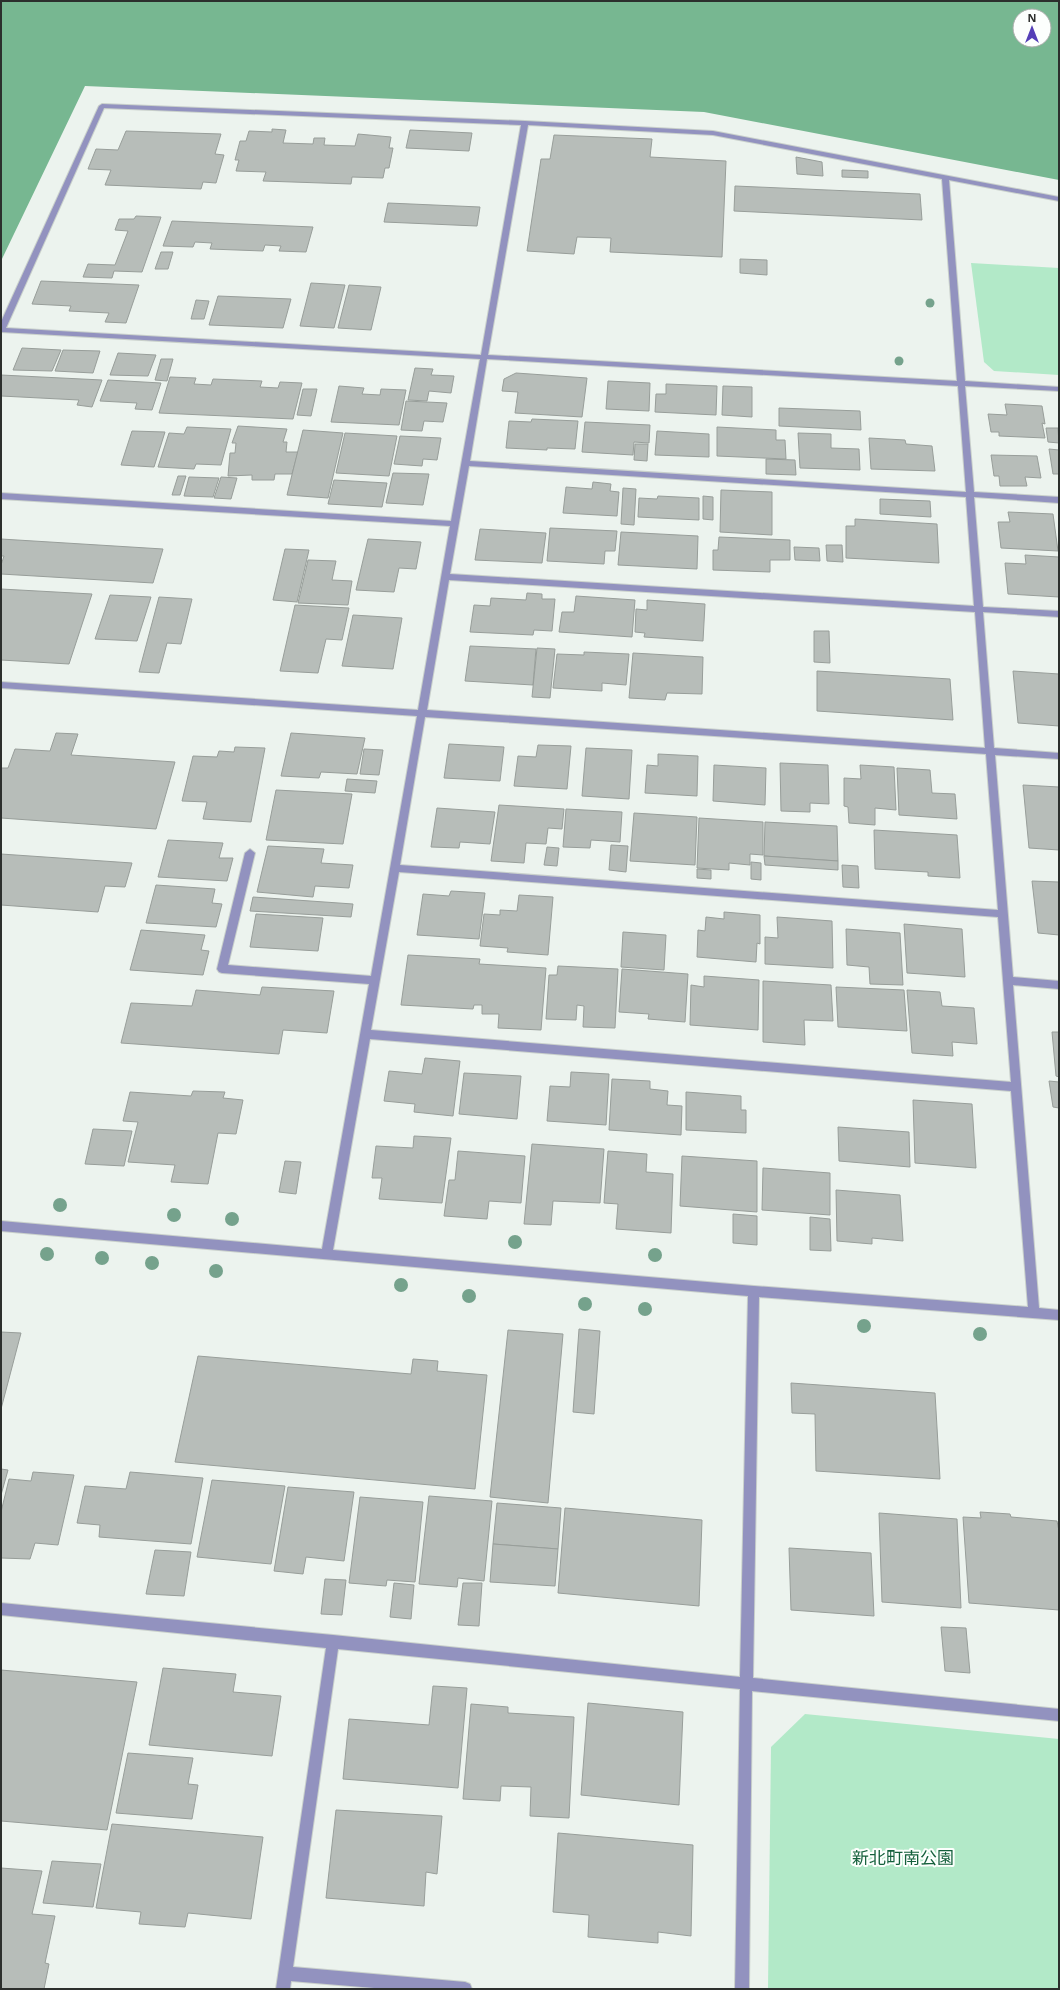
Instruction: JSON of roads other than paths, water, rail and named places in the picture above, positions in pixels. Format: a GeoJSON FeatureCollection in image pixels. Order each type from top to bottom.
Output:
{"type":"FeatureCollection","features":[{"type":"Feature","properties":{"kind":"street"},"geometry":{"type":"LineString","coordinates":[[1059,199],[945,176],[713,133],[525,123],[102,106],[1,330],[1059,389]]}},
{"type":"Feature","properties":{"kind":"street"},"geometry":{"type":"LineString","coordinates":[[327,1254],[525,123]]}},
{"type":"Feature","properties":{"kind":"street"},"geometry":{"type":"LineString","coordinates":[[945,176],[1034,1313]]}},
{"type":"Feature","properties":{"kind":"street"},"geometry":{"type":"LineString","coordinates":[[465,463],[1059,500]]}},
{"type":"Feature","properties":{"kind":"street"},"geometry":{"type":"LineString","coordinates":[[1,496],[455,524]]}},
{"type":"Feature","properties":{"kind":"street"},"geometry":{"type":"LineString","coordinates":[[445,577],[1059,614]]}},
{"type":"Feature","properties":{"kind":"street"},"geometry":{"type":"LineString","coordinates":[[1,685],[1059,756]]}},
{"type":"Feature","properties":{"kind":"street"},"geometry":{"type":"LineString","coordinates":[[250,853],[222,969],[375,980]]}},
{"type":"Feature","properties":{"kind":"street"},"geometry":{"type":"LineString","coordinates":[[394,868],[1003,914]]}},
{"type":"Feature","properties":{"kind":"street"},"geometry":{"type":"LineString","coordinates":[[1008,981],[1059,985]]}},
{"type":"Feature","properties":{"kind":"street"},"geometry":{"type":"LineString","coordinates":[[365,1034],[1016,1087]]}},
{"type":"Feature","properties":{"kind":"street"},"geometry":{"type":"LineString","coordinates":[[1,1226],[754,1291],[1059,1315]]}},
{"type":"Feature","properties":{"kind":"street"},"geometry":{"type":"LineString","coordinates":[[742,1989],[746,1684],[754,1291]]}},
{"type":"Feature","properties":{"kind":"street"},"geometry":{"type":"LineString","coordinates":[[1,1609],[333,1641],[1059,1715]]}},
{"type":"Feature","properties":{"kind":"street"},"geometry":{"type":"LineString","coordinates":[[283,1989],[333,1641]]}},
{"type":"Feature","properties":{"kind":"street"},"geometry":{"type":"LineString","coordinates":[[285,1973],[465,1989]]}},
{"type":"Feature","properties":{"kind":"park label","name":"新北町南公園"},"geometry":{"type":"Point","coordinates":[903,1857]}}]}
